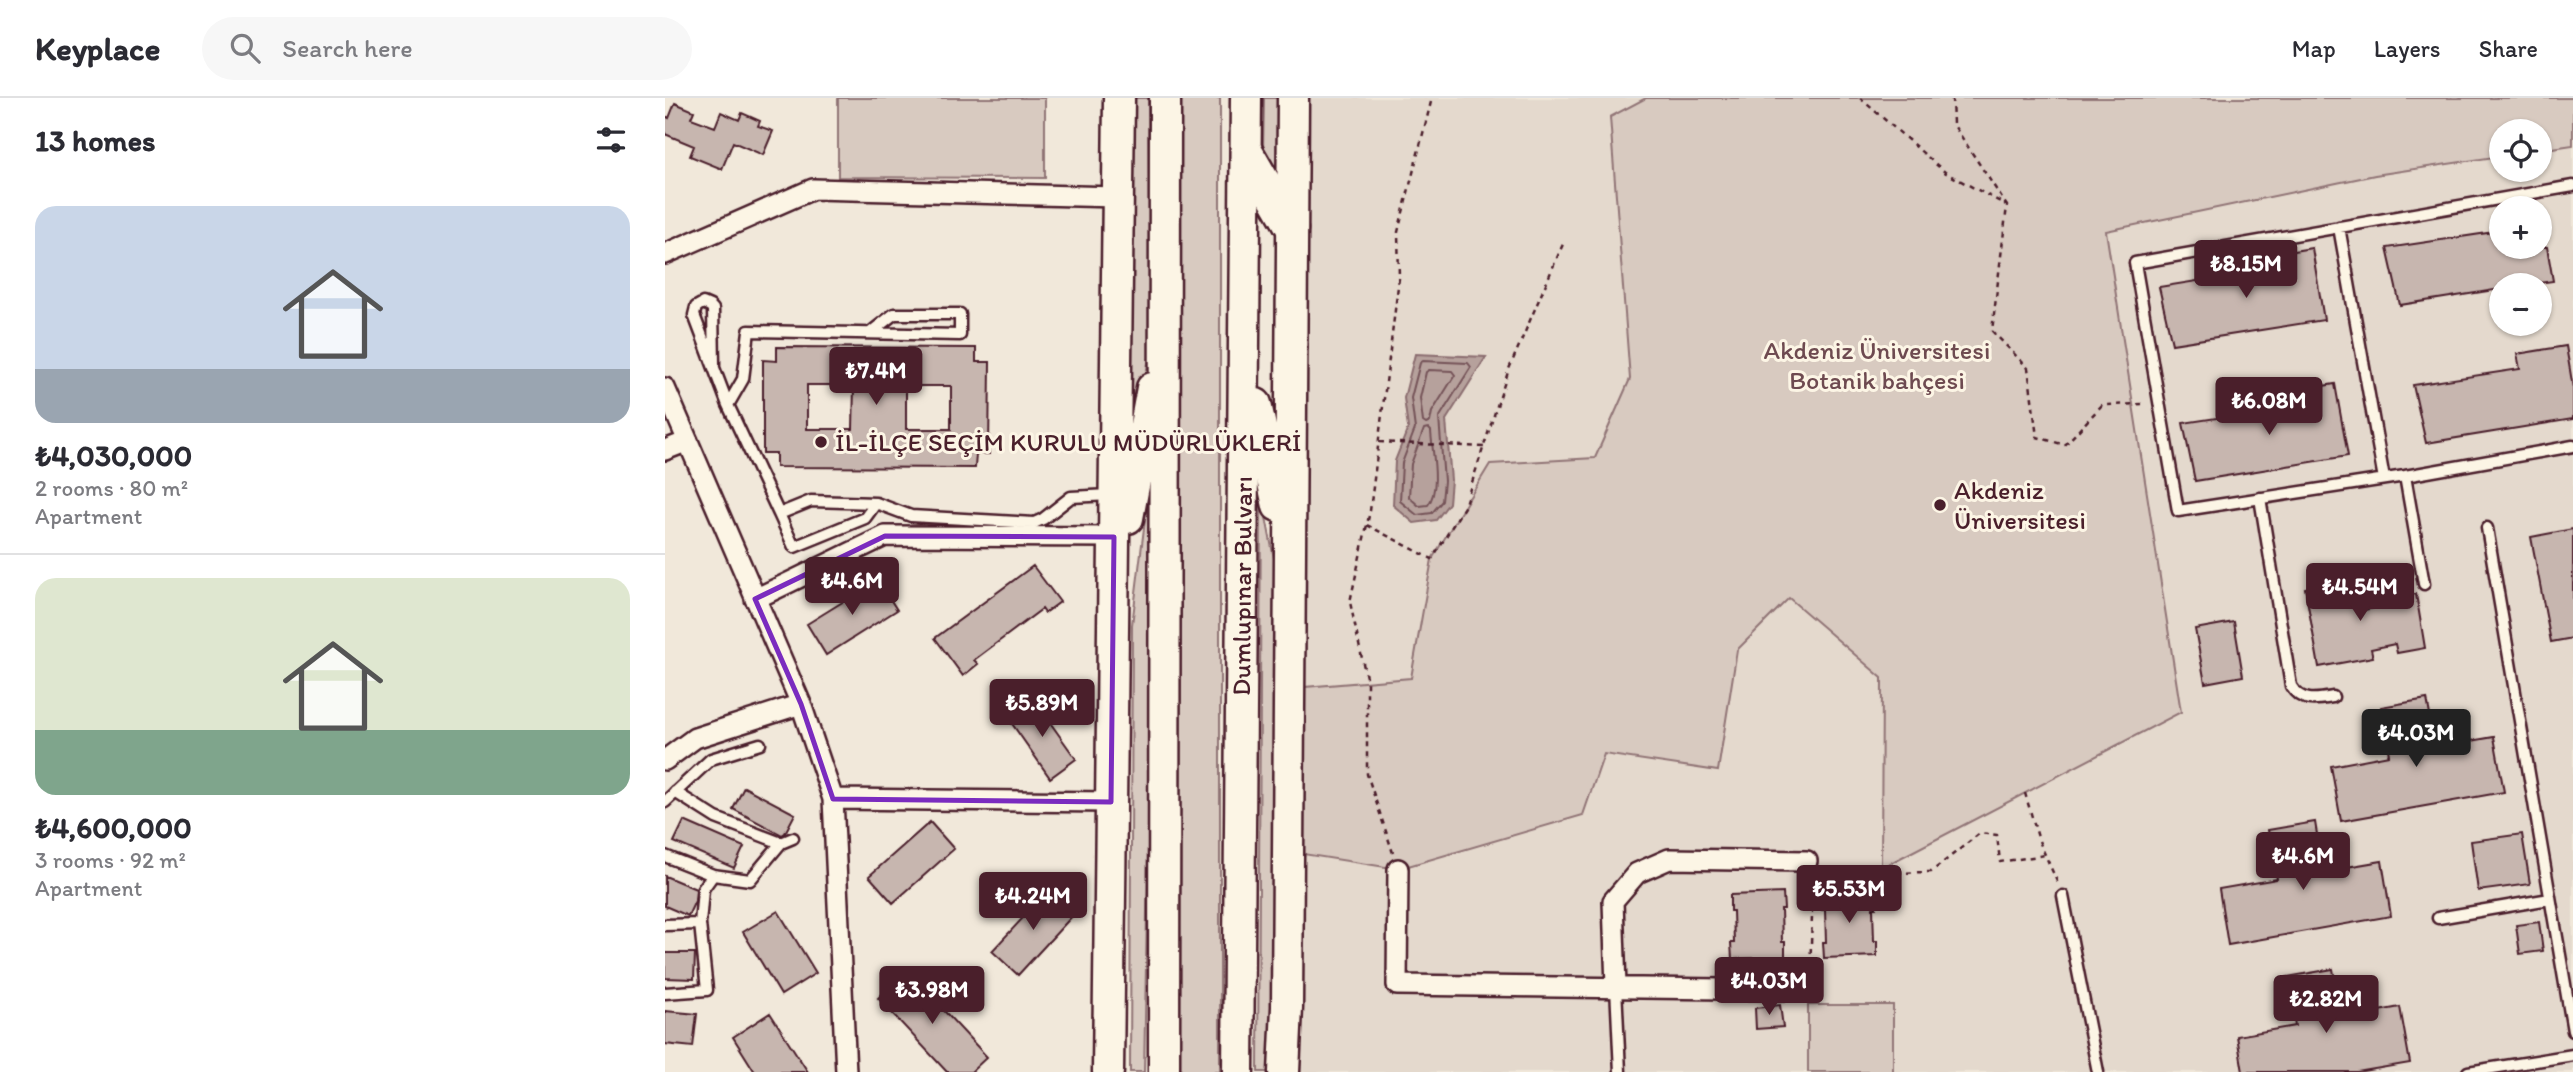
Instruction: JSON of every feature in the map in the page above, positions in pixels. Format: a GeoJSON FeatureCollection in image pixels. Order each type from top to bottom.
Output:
{"type":"FeatureCollection","features":[{"type":"Feature","properties":{"kind":"main road"},"geometry":{"type":"LineString","coordinates":[[1108,1072],[1119,98]]}},
{"type":"Feature","properties":{"kind":"main road"},"geometry":{"type":"LineString","coordinates":[[1164,1072],[1165,98]]}},
{"type":"Feature","properties":{"kind":"main road","name":"Dumlupınar Bulvarı"},"geometry":{"type":"LineString","coordinates":[[1238,1072],[1246,98]]}},
{"type":"Feature","properties":{"kind":"main road"},"geometry":{"type":"LineString","coordinates":[[1284,1072],[1287,1007],[1293,98]]}},
{"type":"Feature","properties":{"kind":"main road"},"geometry":{"type":"LineString","coordinates":[[1245,148],[1292,229]]}},
{"type":"Feature","properties":{"kind":"main road"},"geometry":{"type":"LineString","coordinates":[[1113,598],[1165,315]]}},
{"type":"Feature","properties":{"kind":"main road"},"geometry":{"type":"LineString","coordinates":[[1244,351],[1290,561]]}},
{"type":"Feature","properties":{"kind":"street"},"geometry":{"type":"LineString","coordinates":[[665,254],[813,189],[1117,197]]}},
{"type":"Feature","properties":{"kind":"street"},"geometry":{"type":"LineString","coordinates":[[665,388],[801,704],[833,799],[846,1072]]}},
{"type":"Feature","properties":{"kind":"street"},"geometry":{"type":"LineString","coordinates":[[665,450],[688,441]]}},
{"type":"Feature","properties":{"kind":"street"},"geometry":{"type":"LineString","coordinates":[[755,599],[885,536],[1114,537]]}},
{"type":"Feature","properties":{"kind":"street"},"geometry":{"type":"LineString","coordinates":[[665,760],[695,738],[801,704]]}},
{"type":"Feature","properties":{"kind":"street"},"geometry":{"type":"LineString","coordinates":[[833,799],[1111,802]]}},
{"type":"Feature","properties":{"kind":"street"},"geometry":{"type":"LineString","coordinates":[[1616,987],[1613,901],[1637,873],[1669,859],[1807,861]]}},
{"type":"Feature","properties":{"kind":"street"},"geometry":{"type":"LineString","coordinates":[[1398,869],[1397,985],[1809,990]]}},
{"type":"Feature","properties":{"kind":"lane"},"geometry":{"type":"LineString","coordinates":[[2573,186],[2135,263],[2178,511],[2405,476],[2573,446]]}},
{"type":"Feature","properties":{"kind":"lane"},"geometry":{"type":"LineString","coordinates":[[2340,227],[2384,479]]}},
{"type":"Feature","properties":{"kind":"lane"},"geometry":{"type":"LineString","coordinates":[[714,365],[713,309],[703,303],[696,307],[694,315],[728,405],[794,547],[865,518],[876,503]]}},
{"type":"Feature","properties":{"kind":"lane"},"geometry":{"type":"LineString","coordinates":[[728,405],[743,379],[749,331],[960,335],[960,314],[894,314],[870,333]]}},
{"type":"Feature","properties":{"kind":"lane"},"geometry":{"type":"LineString","coordinates":[[2405,476],[2424,584]]}},
{"type":"Feature","properties":{"kind":"lane"},"geometry":{"type":"LineString","coordinates":[[779,514],[811,500],[876,503],[911,516],[1034,523],[1071,497],[1114,495]]}},
{"type":"Feature","properties":{"kind":"lane"},"geometry":{"type":"LineString","coordinates":[[2260,498],[2291,686],[2305,699],[2333,697]]}},
{"type":"Feature","properties":{"kind":"lane"},"geometry":{"type":"LineString","coordinates":[[2487,528],[2573,1031]]}},
{"type":"Feature","properties":{"kind":"lane"},"geometry":{"type":"LineString","coordinates":[[665,802],[711,759],[760,744]]}},
{"type":"Feature","properties":{"kind":"lane"},"geometry":{"type":"LineString","coordinates":[[675,792],[716,818],[781,843]]}},
{"type":"Feature","properties":{"kind":"lane"},"geometry":{"type":"LineString","coordinates":[[665,856],[713,874],[750,880],[781,843],[793,838]]}},
{"type":"Feature","properties":{"kind":"lane"},"geometry":{"type":"LineString","coordinates":[[665,993],[707,990],[700,924],[703,888],[713,874]]}},
{"type":"Feature","properties":{"kind":"lane"},"geometry":{"type":"LineString","coordinates":[[2063,895],[2098,1072]]}},
{"type":"Feature","properties":{"kind":"lane"},"geometry":{"type":"LineString","coordinates":[[2438,918],[2550,899]]}},
{"type":"Feature","properties":{"kind":"lane"},"geometry":{"type":"LineString","coordinates":[[665,925],[700,924]]}},
{"type":"Feature","properties":{"kind":"lane"},"geometry":{"type":"LineString","coordinates":[[1616,987],[1620,1072]]}},
{"type":"Feature","properties":{"kind":"lane"},"geometry":{"type":"LineString","coordinates":[[2468,1072],[2573,1055]]}},
{"type":"Feature","properties":{"kind":"path"},"geometry":{"type":"LineString","coordinates":[[1398,869],[1367,774],[1367,682],[1350,602],[1367,525],[1378,442],[1399,278],[1398,232],[1432,98]]}},
{"type":"Feature","properties":{"kind":"path"},"geometry":{"type":"LineString","coordinates":[[1860,98],[1945,173],[2007,206]]}},
{"type":"Feature","properties":{"kind":"path"},"geometry":{"type":"LineString","coordinates":[[1952,98],[1953,124],[2007,206],[1992,331],[2028,368],[2037,437],[2065,445],[2102,405],[2159,403]]}},
{"type":"Feature","properties":{"kind":"path"},"geometry":{"type":"LineString","coordinates":[[1367,525],[1432,559],[1464,507],[1509,369],[1563,244]]}},
{"type":"Feature","properties":{"kind":"path"},"geometry":{"type":"LineString","coordinates":[[1378,442],[1484,447]]}},
{"type":"Feature","properties":{"kind":"path"},"geometry":{"type":"LineString","coordinates":[[2025,793],[2045,855],[2063,895]]}},
{"type":"Feature","properties":{"kind":"path"},"geometry":{"type":"LineString","coordinates":[[1809,990],[1812,916],[1810,875],[1931,872],[1980,833],[1997,835],[2000,862],[2045,855]]}},
{"type":"Feature","properties":{"kind":"highlighted area"},"geometry":{"type":"Polygon","coordinates":[[[885,536],[1114,537],[1111,802],[833,799],[801,704],[755,599],[885,536]]]}},
{"type":"Feature","properties":{"kind":"shaded area","name":"Akdeniz Üniversitesi"},"geometry":{"type":"Polygon","coordinates":[[[1310,98],[2573,98],[2573,1072],[1301,1072],[1310,98]]]}},
{"type":"Feature","properties":{"kind":"green space"},"geometry":{"type":"Polygon","coordinates":[[[838,98],[1045,98],[1045,178],[838,177],[838,98]]]}},
{"type":"Feature","properties":{"kind":"green space"},"geometry":{"type":"Polygon","coordinates":[[[1131,98],[1148,98],[1151,345],[1132,458],[1131,98]]]}},
{"type":"Feature","properties":{"kind":"green space"},"geometry":{"type":"Polygon","coordinates":[[[1181,98],[1220,98],[1220,1072],[1180,1072],[1181,98]]]}},
{"type":"Feature","properties":{"kind":"green space"},"geometry":{"type":"Polygon","coordinates":[[[1264,98],[1279,98],[1277,179],[1263,153],[1264,98]]]}},
{"type":"Feature","properties":{"kind":"green space","name":"Akdeniz Üniversitesi Botanik bahçesi"},"geometry":{"type":"Polygon","coordinates":[[[1646,98],[2573,98],[2573,145],[2552,148],[2552,119],[2489,119],[2489,158],[2375,175],[2106,231],[2181,712],[1881,868],[1882,678],[1789,598],[1737,650],[1718,771],[1604,754],[1583,815],[1398,869],[1303,854],[1305,687],[1411,678],[1432,559],[1490,464],[1595,458],[1630,379],[1610,117],[1646,98]]]}},
{"type":"Feature","properties":{"kind":"green space"},"geometry":{"type":"Polygon","coordinates":[[[1156,431],[1144,1072],[1130,1072],[1132,625],[1156,431]]]}},
{"type":"Feature","properties":{"kind":"green space"},"geometry":{"type":"Polygon","coordinates":[[[1261,491],[1276,569],[1271,1072],[1258,1072],[1261,491]]]}},
{"type":"Feature","properties":{"kind":"green space"},"geometry":{"type":"Polygon","coordinates":[[[1808,1005],[1893,1005],[1893,1072],[1808,1072],[1808,1005]]]}},
{"type":"Feature","properties":{"kind":"water"},"geometry":{"type":"Polygon","coordinates":[[[1415,354],[1486,357],[1446,420],[1451,480],[1449,503],[1436,520],[1414,523],[1393,505],[1395,461],[1408,428],[1404,398],[1415,354]]]}},
{"type":"Feature","properties":{"kind":"building"},"geometry":{"type":"Polygon","coordinates":[[[675,103],[694,111],[691,118],[715,127],[721,112],[739,120],[742,113],[760,121],[758,126],[773,131],[763,155],[733,142],[722,169],[690,156],[694,146],[665,134],[665,116],[669,118],[675,103]]]}},
{"type":"Feature","properties":{"kind":"building"},"geometry":{"type":"Polygon","coordinates":[[[2489,233],[2489,259],[2549,259],[2552,273],[2489,273],[2489,291],[2400,305],[2387,248],[2489,233]]]}},
{"type":"Feature","properties":{"kind":"building"},"geometry":{"type":"Polygon","coordinates":[[[2312,248],[2324,320],[2172,344],[2159,287],[2266,270],[2263,256],[2312,248]]]}},
{"type":"Feature","properties":{"kind":"building"},"geometry":{"type":"Polygon","coordinates":[[[2566,346],[2573,388],[2573,419],[2426,443],[2413,385],[2520,369],[2517,354],[2566,346]]]}},
{"type":"Feature","properties":{"kind":"building"},"geometry":{"type":"Polygon","coordinates":[[[777,347],[976,348],[976,362],[990,362],[989,454],[976,454],[975,468],[776,467],[776,453],[763,453],[763,360],[777,361],[777,347]],[[807,385],[807,429],[853,429],[854,385],[807,385]],[[906,386],[906,429],[951,429],[951,386],[906,386]]]}},
{"type":"Feature","properties":{"kind":"building"},"geometry":{"type":"Polygon","coordinates":[[[2335,384],[2348,456],[2195,481],[2183,423],[2290,407],[2287,392],[2335,384]]]}},
{"type":"Feature","properties":{"kind":"building"},"geometry":{"type":"Polygon","coordinates":[[[2573,529],[2573,638],[2551,642],[2531,537],[2573,529]]]}},
{"type":"Feature","properties":{"kind":"building"},"geometry":{"type":"Polygon","coordinates":[[[1033,566],[1060,602],[1045,613],[1042,609],[974,660],[978,664],[963,676],[935,638],[1033,566]]]}},
{"type":"Feature","properties":{"kind":"building"},"geometry":{"type":"Polygon","coordinates":[[[2358,578],[2364,610],[2388,605],[2387,599],[2416,594],[2425,648],[2397,653],[2395,644],[2371,649],[2373,657],[2319,667],[2305,588],[2358,578]]]}},
{"type":"Feature","properties":{"kind":"building"},"geometry":{"type":"Polygon","coordinates":[[[878,580],[897,610],[826,655],[807,624],[878,580]]]}},
{"type":"Feature","properties":{"kind":"building"},"geometry":{"type":"Polygon","coordinates":[[[2234,622],[2243,676],[2205,683],[2195,629],[2234,622]]]}},
{"type":"Feature","properties":{"kind":"building"},"geometry":{"type":"Polygon","coordinates":[[[2427,699],[2436,747],[2494,737],[2504,792],[2341,821],[2331,766],[2389,755],[2381,707],[2427,699]]]}},
{"type":"Feature","properties":{"kind":"building"},"geometry":{"type":"Polygon","coordinates":[[[1034,700],[1076,759],[1050,778],[1008,718],[1034,700]]]}},
{"type":"Feature","properties":{"kind":"building"},"geometry":{"type":"Polygon","coordinates":[[[744,787],[795,814],[785,833],[782,835],[733,809],[744,787]]]}},
{"type":"Feature","properties":{"kind":"building"},"geometry":{"type":"Polygon","coordinates":[[[684,821],[744,847],[734,868],[674,842],[684,821]]]}},
{"type":"Feature","properties":{"kind":"building"},"geometry":{"type":"Polygon","coordinates":[[[930,822],[954,849],[893,903],[869,876],[930,822]]]}},
{"type":"Feature","properties":{"kind":"building"},"geometry":{"type":"Polygon","coordinates":[[[2315,822],[2323,871],[2382,861],[2391,916],[2228,945],[2219,889],[2277,879],[2268,830],[2315,822]]]}},
{"type":"Feature","properties":{"kind":"building"},"geometry":{"type":"Polygon","coordinates":[[[2522,834],[2530,884],[2478,891],[2471,841],[2522,834]]]}},
{"type":"Feature","properties":{"kind":"building"},"geometry":{"type":"Polygon","coordinates":[[[665,876],[696,889],[695,901],[688,916],[665,906],[665,876]]]}},
{"type":"Feature","properties":{"kind":"building"},"geometry":{"type":"Polygon","coordinates":[[[1049,890],[1075,913],[1018,975],[992,951],[1049,890]]]}},
{"type":"Feature","properties":{"kind":"building"},"geometry":{"type":"Polygon","coordinates":[[[1875,892],[1874,941],[1877,941],[1877,956],[1824,958],[1825,910],[1822,910],[1822,894],[1875,892]]]}},
{"type":"Feature","properties":{"kind":"building"},"geometry":{"type":"Polygon","coordinates":[[[1783,893],[1782,942],[1785,942],[1785,957],[1732,959],[1733,911],[1730,911],[1730,895],[1783,893]]]}},
{"type":"Feature","properties":{"kind":"building"},"geometry":{"type":"Polygon","coordinates":[[[778,911],[816,973],[781,995],[743,932],[778,911]]]}},
{"type":"Feature","properties":{"kind":"building"},"geometry":{"type":"Polygon","coordinates":[[[2539,922],[2543,951],[2520,954],[2516,925],[2539,922]]]}},
{"type":"Feature","properties":{"kind":"building"},"geometry":{"type":"Polygon","coordinates":[[[665,953],[695,953],[694,979],[665,978],[665,953]]]}},
{"type":"Feature","properties":{"kind":"building"},"geometry":{"type":"Polygon","coordinates":[[[2333,969],[2342,1018],[2400,1007],[2410,1063],[2357,1072],[2243,1072],[2237,1036],[2295,1026],[2287,977],[2333,969]]]}},
{"type":"Feature","properties":{"kind":"building"},"geometry":{"type":"Polygon","coordinates":[[[907,971],[987,1057],[971,1072],[947,1072],[878,998],[907,971]]]}},
{"type":"Feature","properties":{"kind":"building"},"geometry":{"type":"Polygon","coordinates":[[[1780,1005],[1783,1027],[1756,1029],[1755,1008],[1780,1005]]]}},
{"type":"Feature","properties":{"kind":"building"},"geometry":{"type":"Polygon","coordinates":[[[665,1011],[697,1014],[693,1047],[665,1044],[665,1011]]]}},
{"type":"Feature","properties":{"kind":"building"},"geometry":{"type":"Polygon","coordinates":[[[770,1013],[808,1072],[755,1072],[733,1037],[770,1013]]]}},
{"type":"Feature","properties":{"kind":"place","name":"İL-İLÇE SEÇİM KURULU MÜDÜRLÜKLERİ"},"geometry":{"type":"Point","coordinates":[821,442]}},
{"type":"Feature","properties":{"kind":"place","name":"Akdeniz Üniversitesi"},"geometry":{"type":"Point","coordinates":[1940,505]}}]}
